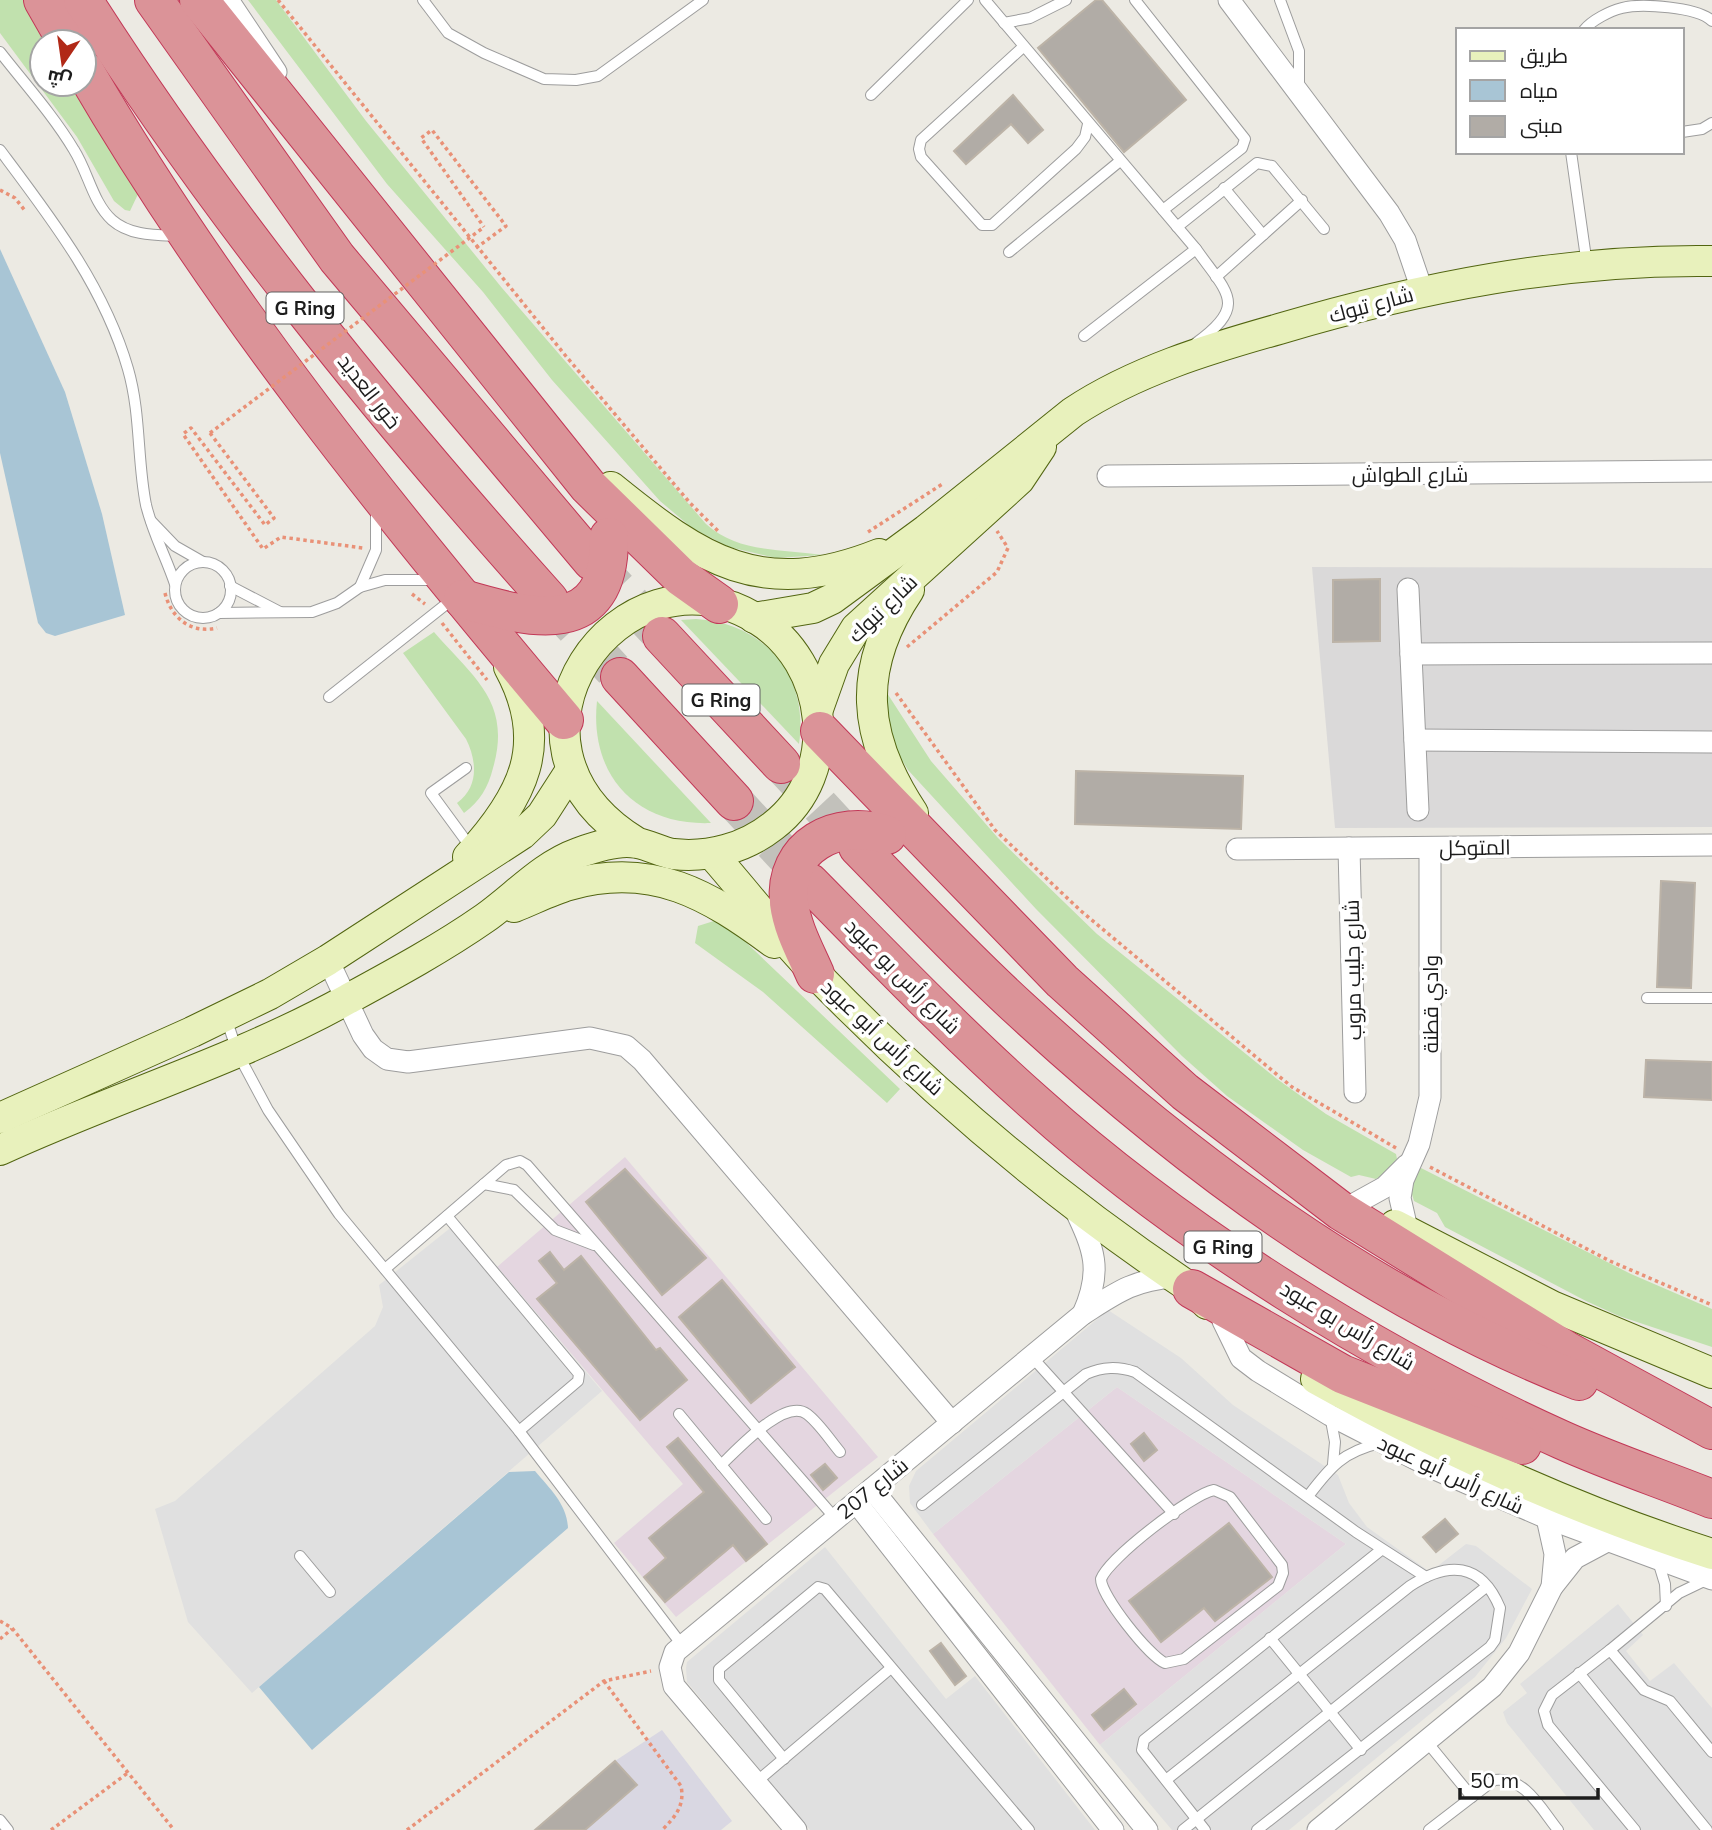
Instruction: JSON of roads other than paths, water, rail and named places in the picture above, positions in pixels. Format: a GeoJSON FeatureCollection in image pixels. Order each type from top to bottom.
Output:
{"type":"FeatureCollection","features":[{"type":"Feature","properties":{"kind":"highway"},"geometry":{"type":"LineString","coordinates":[[43,0],[60,28]]}},
{"type":"Feature","properties":{"kind":"highway","name":"خور العديد"},"geometry":{"type":"LineString","coordinates":[[83,0],[192,158],[287,286],[426,462],[549,600]]}},
{"type":"Feature","properties":{"kind":"highway","name":"G Ring"},"geometry":{"type":"LineString","coordinates":[[154,0],[337,258],[592,561]]}},
{"type":"Feature","properties":{"kind":"highway"},"geometry":{"type":"LineString","coordinates":[[222,1],[327,158],[588,486],[601,506],[608,528],[606,577],[592,597],[572,612],[550,617],[528,617],[451,597]]}},
{"type":"Feature","properties":{"kind":"highway"},"geometry":{"type":"LineString","coordinates":[[98,93],[188,236],[259,339],[367,480],[451,597],[493,635],[564,720]]}},
{"type":"Feature","properties":{"kind":"highway"},"geometry":{"type":"LineString","coordinates":[[588,486],[681,577],[719,604]]}},
{"type":"Feature","properties":{"kind":"highway","name":"G Ring"},"geometry":{"type":"LineString","coordinates":[[662,636],[781,764]]}},
{"type":"Feature","properties":{"kind":"highway","name":"G Ring"},"geometry":{"type":"LineString","coordinates":[[620,677],[734,801]]}},
{"type":"Feature","properties":{"kind":"highway"},"geometry":{"type":"LineString","coordinates":[[819,720],[950,869],[1124,1039],[1185,1092],[1341,1211],[1567,1351],[1712,1431]]}},
{"type":"Feature","properties":{"kind":"highway"},"geometry":{"type":"LineString","coordinates":[[815,974],[792,922],[789,888],[796,863],[809,845],[834,831],[868,830],[885,834],[950,869]]}},
{"type":"Feature","properties":{"kind":"highway","name":"G Ring"},"geometry":{"type":"LineString","coordinates":[[858,848],[1018,1007],[1167,1139],[1255,1204],[1352,1268],[1454,1323],[1543,1366],[1712,1431]]}},
{"type":"Feature","properties":{"kind":"highway","name":"شارع رأس بو عبود"},"geometry":{"type":"LineString","coordinates":[[810,883],[924,999],[1037,1105],[1097,1155],[1214,1241],[1336,1320],[1483,1402],[1564,1441],[1712,1499]]}},
{"type":"Feature","properties":{"kind":"highway"},"geometry":{"type":"LineString","coordinates":[[1183,1283],[1301,1352],[1380,1391],[1560,1460],[1712,1499]]}},
{"type":"Feature","properties":{"kind":"street"},"geometry":{"type":"LineString","coordinates":[[1229,0],[1389,213],[1405,240],[1422,290]]}},
{"type":"Feature","properties":{"kind":"street","name":"شارع تبوك"},"geometry":{"type":"LineString","coordinates":[[712,854],[756,837],[775,824],[799,798],[814,766],[819,720],[834,664],[856,628],[922,569],[979,502],[1052,429],[1099,395],[1164,366],[1228,343],[1422,290],[1519,273],[1587,265],[1712,261]]}},
{"type":"Feature","properties":{"kind":"street"},"geometry":{"type":"LineString","coordinates":[[547,435],[690,547],[757,572],[788,575],[822,573],[881,553],[926,530]]}},
{"type":"Feature","properties":{"kind":"street","name":"شارع الطواش"},"geometry":{"type":"LineString","coordinates":[[1108,476],[1712,471]]}},
{"type":"Feature","properties":{"kind":"street","name":"شارع تبوك"},"geometry":{"type":"LineString","coordinates":[[754,618],[813,608],[832,599],[926,530],[979,502]]}},
{"type":"Feature","properties":{"kind":"street"},"geometry":{"type":"LineString","coordinates":[[922,569],[895,613],[875,659],[870,697],[879,748],[890,774],[950,869]]}},
{"type":"Feature","properties":{"kind":"street"},"geometry":{"type":"LineString","coordinates":[[1408,589],[1418,810]]}},
{"type":"Feature","properties":{"kind":"street"},"geometry":{"type":"LineString","coordinates":[[712,854],[677,854],[636,842],[596,813],[571,770],[565,745],[564,720],[572,684],[589,652],[615,626],[647,609],[682,601],[719,604],[754,618],[778,634],[797,656],[811,681],[819,720]]}},
{"type":"Feature","properties":{"kind":"street"},"geometry":{"type":"LineString","coordinates":[[443,885],[512,804],[524,775],[530,743],[525,700],[493,635]]}},
{"type":"Feature","properties":{"kind":"street"},"geometry":{"type":"LineString","coordinates":[[1411,654],[1712,653]]}},
{"type":"Feature","properties":{"kind":"street"},"geometry":{"type":"LineString","coordinates":[[1415,740],[1712,742]]}},
{"type":"Feature","properties":{"kind":"street"},"geometry":{"type":"LineString","coordinates":[[0,1118],[225,1016],[328,960],[522,834],[542,815],[571,770]]}},
{"type":"Feature","properties":{"kind":"street"},"geometry":{"type":"LineString","coordinates":[[0,1150],[238,1054],[347,1000],[484,918],[538,875],[574,854],[602,845],[636,842]]}},
{"type":"Feature","properties":{"kind":"street","name":"المتوكل"},"geometry":{"type":"LineString","coordinates":[[1237,849],[1712,845]]}},
{"type":"Feature","properties":{"kind":"street","name":"شارع جليب مروب"},"geometry":{"type":"LineString","coordinates":[[1349,848],[1355,1091]]}},
{"type":"Feature","properties":{"kind":"street","name":"وادي قطنة"},"geometry":{"type":"LineString","coordinates":[[1408,1233],[1400,1198],[1402,1180],[1427,1120],[1430,1097],[1430,848]]}},
{"type":"Feature","properties":{"kind":"street","name":"شارع رأس أبو عبود"},"geometry":{"type":"LineString","coordinates":[[712,854],[815,974],[920,1074],[1072,1203],[1183,1283],[1223,1321],[1364,1406],[1524,1485],[1639,1531],[1711,1571]]}},
{"type":"Feature","properties":{"kind":"street"},"geometry":{"type":"LineString","coordinates":[[484,918],[579,883],[628,876],[664,881],[693,890],[721,906],[815,974]]}},
{"type":"Feature","properties":{"kind":"street"},"geometry":{"type":"LineString","coordinates":[[328,960],[363,1035],[387,1059],[408,1062],[590,1038],[626,1046],[952,1423]]}},
{"type":"Feature","properties":{"kind":"street","name":"وادي قطنة"},"geometry":{"type":"LineString","coordinates":[[1356,1203],[1385,1187],[1412,1158]]}},
{"type":"Feature","properties":{"kind":"street"},"geometry":{"type":"LineString","coordinates":[[1273,1159],[1408,1233],[1552,1306],[1712,1373]]}},
{"type":"Feature","properties":{"kind":"street","name":"شارع رأس أبو عبود"},"geometry":{"type":"LineString","coordinates":[[1072,1203],[1086,1233],[1096,1266],[1096,1281],[1083,1314]]}},
{"type":"Feature","properties":{"kind":"street"},"geometry":{"type":"LineString","coordinates":[[1083,1314],[1126,1286],[1151,1278],[1183,1283]]}},
{"type":"Feature","properties":{"kind":"street","name":"شارع 207"},"geometry":{"type":"LineString","coordinates":[[755,1783],[674,1686],[670,1667],[682,1645],[1083,1314]]}},
{"type":"Feature","properties":{"kind":"street","name":"شارع رأس أبو عبود"},"geometry":{"type":"LineString","coordinates":[[1223,1321],[1241,1358],[1330,1415],[1547,1518],[1605,1542],[1658,1561],[1711,1571]]}},
{"type":"Feature","properties":{"kind":"street"},"geometry":{"type":"LineString","coordinates":[[864,1495],[1113,1830]]}},
{"type":"Feature","properties":{"kind":"street"},"geometry":{"type":"LineString","coordinates":[[864,1495],[1147,1830]]}},
{"type":"Feature","properties":{"kind":"street"},"geometry":{"type":"LineString","coordinates":[[1547,1518],[1555,1554],[1552,1587]]}},
{"type":"Feature","properties":{"kind":"street"},"geometry":{"type":"LineString","coordinates":[[1318,1830],[1492,1687],[1519,1653],[1552,1587],[1576,1559],[1605,1542]]}},
{"type":"Feature","properties":{"kind":"street"},"geometry":{"type":"LineString","coordinates":[[755,1783],[796,1830]]}},
{"type":"Feature","properties":{"kind":"lane"},"geometry":{"type":"LineString","coordinates":[[423,0],[448,33],[484,53],[544,79],[576,80],[598,76],[703,0]]}},
{"type":"Feature","properties":{"kind":"lane"},"geometry":{"type":"LineString","coordinates":[[870,95],[968,0]]}},
{"type":"Feature","properties":{"kind":"lane"},"geometry":{"type":"LineString","coordinates":[[985,0],[1196,249],[1216,276],[1230,303],[1227,315],[1214,330],[1164,366]]}},
{"type":"Feature","properties":{"kind":"lane"},"geometry":{"type":"LineString","coordinates":[[1004,23],[1030,18],[1066,0]]}},
{"type":"Feature","properties":{"kind":"lane"},"geometry":{"type":"LineString","coordinates":[[1135,0],[1245,139],[1241,148],[1163,210]]}},
{"type":"Feature","properties":{"kind":"lane"},"geometry":{"type":"LineString","coordinates":[[1280,0],[1299,51],[1299,93]]}},
{"type":"Feature","properties":{"kind":"lane"},"geometry":{"type":"LineString","coordinates":[[1586,28],[1590,23],[1623,8],[1682,8],[1707,16],[1712,21]]}},
{"type":"Feature","properties":{"kind":"lane"},"geometry":{"type":"LineString","coordinates":[[1023,47],[921,139],[921,157],[982,225],[987,226],[992,225],[1076,149],[1085,137],[1088,124]]}},
{"type":"Feature","properties":{"kind":"lane"},"geometry":{"type":"LineString","coordinates":[[0,52],[65,136],[85,170],[98,201],[112,220],[138,232],[188,236]]}},
{"type":"Feature","properties":{"kind":"lane"},"geometry":{"type":"LineString","coordinates":[[1684,132],[1702,129],[1712,123]]}},
{"type":"Feature","properties":{"kind":"lane"},"geometry":{"type":"LineString","coordinates":[[0,150],[73,251],[113,324],[136,398],[144,491],[155,540],[178,603],[192,616],[201,618],[219,613],[282,613],[326,608],[360,587],[399,578],[451,597]]}},
{"type":"Feature","properties":{"kind":"lane"},"geometry":{"type":"LineString","coordinates":[[1571,154],[1587,265]]}},
{"type":"Feature","properties":{"kind":"lane"},"geometry":{"type":"LineString","coordinates":[[1009,252],[1120,161]]}},
{"type":"Feature","properties":{"kind":"lane"},"geometry":{"type":"LineString","coordinates":[[1177,227],[1257,163],[1272,166],[1324,229]]}},
{"type":"Feature","properties":{"kind":"lane"},"geometry":{"type":"LineString","coordinates":[[1224,188],[1263,236]]}},
{"type":"Feature","properties":{"kind":"lane"},"geometry":{"type":"LineString","coordinates":[[1216,276],[1302,201]]}},
{"type":"Feature","properties":{"kind":"lane"},"geometry":{"type":"LineString","coordinates":[[1084,336],[1196,249]]}},
{"type":"Feature","properties":{"kind":"lane"},"geometry":{"type":"LineString","coordinates":[[360,587],[376,550],[376,507],[367,480]]}},
{"type":"Feature","properties":{"kind":"lane"},"geometry":{"type":"LineString","coordinates":[[151,521],[175,546],[221,569],[230,586],[230,596],[219,613]]}},
{"type":"Feature","properties":{"kind":"lane"},"geometry":{"type":"LineString","coordinates":[[170,583],[186,568],[203,562]]}},
{"type":"Feature","properties":{"kind":"lane"},"geometry":{"type":"LineString","coordinates":[[230,586],[282,613]]}},
{"type":"Feature","properties":{"kind":"lane"},"geometry":{"type":"LineString","coordinates":[[329,697],[451,597]]}},
{"type":"Feature","properties":{"kind":"lane"},"geometry":{"type":"LineString","coordinates":[[466,768],[432,793],[474,851]]}},
{"type":"Feature","properties":{"kind":"lane"},"geometry":{"type":"LineString","coordinates":[[1647,998],[1712,998]]}},
{"type":"Feature","properties":{"kind":"lane"},"geometry":{"type":"LineString","coordinates":[[225,1016],[238,1054],[268,1110],[339,1214],[519,1431],[682,1645]]}},
{"type":"Feature","properties":{"kind":"lane"},"geometry":{"type":"LineString","coordinates":[[385,1269],[513,1161],[527,1165],[835,1518]]}},
{"type":"Feature","properties":{"kind":"lane"},"geometry":{"type":"LineString","coordinates":[[484,1184],[514,1190],[555,1230],[598,1246]]}},
{"type":"Feature","properties":{"kind":"lane"},"geometry":{"type":"LineString","coordinates":[[447,1216],[579,1374],[578,1381],[519,1431]]}},
{"type":"Feature","properties":{"kind":"lane"},"geometry":{"type":"LineString","coordinates":[[1032,1357],[1174,1514]]}},
{"type":"Feature","properties":{"kind":"lane"},"geometry":{"type":"LineString","coordinates":[[922,1505],[1064,1391],[1095,1370],[1115,1367],[1135,1372],[1309,1495],[1381,1550],[1426,1577]]}},
{"type":"Feature","properties":{"kind":"lane"},"geometry":{"type":"LineString","coordinates":[[721,1465],[760,1429],[786,1411],[806,1413],[840,1452]]}},
{"type":"Feature","properties":{"kind":"lane"},"geometry":{"type":"LineString","coordinates":[[679,1414],[766,1520]]}},
{"type":"Feature","properties":{"kind":"lane"},"geometry":{"type":"LineString","coordinates":[[1330,1415],[1335,1442],[1333,1464]]}},
{"type":"Feature","properties":{"kind":"lane"},"geometry":{"type":"LineString","coordinates":[[1309,1495],[1333,1464],[1360,1448],[1383,1442]]}},
{"type":"Feature","properties":{"kind":"lane"},"geometry":{"type":"LineString","coordinates":[[1206,1492],[1223,1492],[1282,1565],[1283,1573],[1278,1586],[1184,1659],[1172,1663],[1154,1655],[1104,1593],[1101,1578],[1109,1565],[1174,1514],[1206,1492]]}},
{"type":"Feature","properties":{"kind":"lane"},"geometry":{"type":"LineString","coordinates":[[1206,1830],[1142,1750],[1144,1740],[1381,1550]]}},
{"type":"Feature","properties":{"kind":"lane"},"geometry":{"type":"LineString","coordinates":[[300,1556],[330,1592]]}},
{"type":"Feature","properties":{"kind":"lane"},"geometry":{"type":"LineString","coordinates":[[1658,1561],[1665,1584],[1666,1606]]}},
{"type":"Feature","properties":{"kind":"lane"},"geometry":{"type":"LineString","coordinates":[[1166,1780],[1410,1586],[1449,1569],[1466,1569],[1486,1587],[1498,1604],[1500,1613],[1495,1640],[1490,1647],[1257,1830]]}},
{"type":"Feature","properties":{"kind":"lane"},"geometry":{"type":"LineString","coordinates":[[1635,1830],[1545,1718],[1546,1703],[1552,1695],[1679,1593],[1711,1571]]}},
{"type":"Feature","properties":{"kind":"lane"},"geometry":{"type":"LineString","coordinates":[[784,1759],[719,1680],[722,1665],[818,1587],[830,1593],[1029,1830]]}},
{"type":"Feature","properties":{"kind":"lane"},"geometry":{"type":"LineString","coordinates":[[1182,1830],[1486,1587]]}},
{"type":"Feature","properties":{"kind":"lane"},"geometry":{"type":"LineString","coordinates":[[1270,1638],[1361,1750]]}},
{"type":"Feature","properties":{"kind":"lane"},"geometry":{"type":"LineString","coordinates":[[1609,1650],[1639,1686],[1670,1701],[1712,1752]]}},
{"type":"Feature","properties":{"kind":"lane"},"geometry":{"type":"LineString","coordinates":[[755,1783],[891,1668]]}},
{"type":"Feature","properties":{"kind":"lane"},"geometry":{"type":"LineString","coordinates":[[1579,1673],[1707,1830]]}},
{"type":"Feature","properties":{"kind":"lane"},"geometry":{"type":"LineString","coordinates":[[1427,1742],[1472,1797]]}},
{"type":"Feature","properties":{"kind":"lane"},"geometry":{"type":"LineString","coordinates":[[1429,1830],[1494,1780],[1511,1780],[1529,1793],[1559,1830]]}},
{"type":"Feature","properties":{"kind":"lane"},"geometry":{"type":"LineString","coordinates":[[0,1821],[8,1830]]}},
{"type":"Feature","properties":{"kind":"water"},"geometry":{"type":"Polygon","coordinates":[[[0,249],[65,392],[102,514],[125,615],[55,636],[46,633],[38,623],[0,453],[0,249]]]}},
{"type":"Feature","properties":{"kind":"water"},"geometry":{"type":"Polygon","coordinates":[[[535,1471],[561,1504],[568,1528],[312,1750],[259,1687],[509,1472],[535,1471]]]}},
{"type":"Feature","properties":{"kind":"tunnel"},"geometry":{"type":"LineString","coordinates":[[592,561],[662,636]]}},
{"type":"Feature","properties":{"kind":"tunnel"},"geometry":{"type":"LineString","coordinates":[[549,600],[620,677]]}},
{"type":"Feature","properties":{"kind":"tunnel"},"geometry":{"type":"LineString","coordinates":[[781,764],[858,847]]}},
{"type":"Feature","properties":{"kind":"tunnel"},"geometry":{"type":"LineString","coordinates":[[734,801],[810,883]]}}]}
